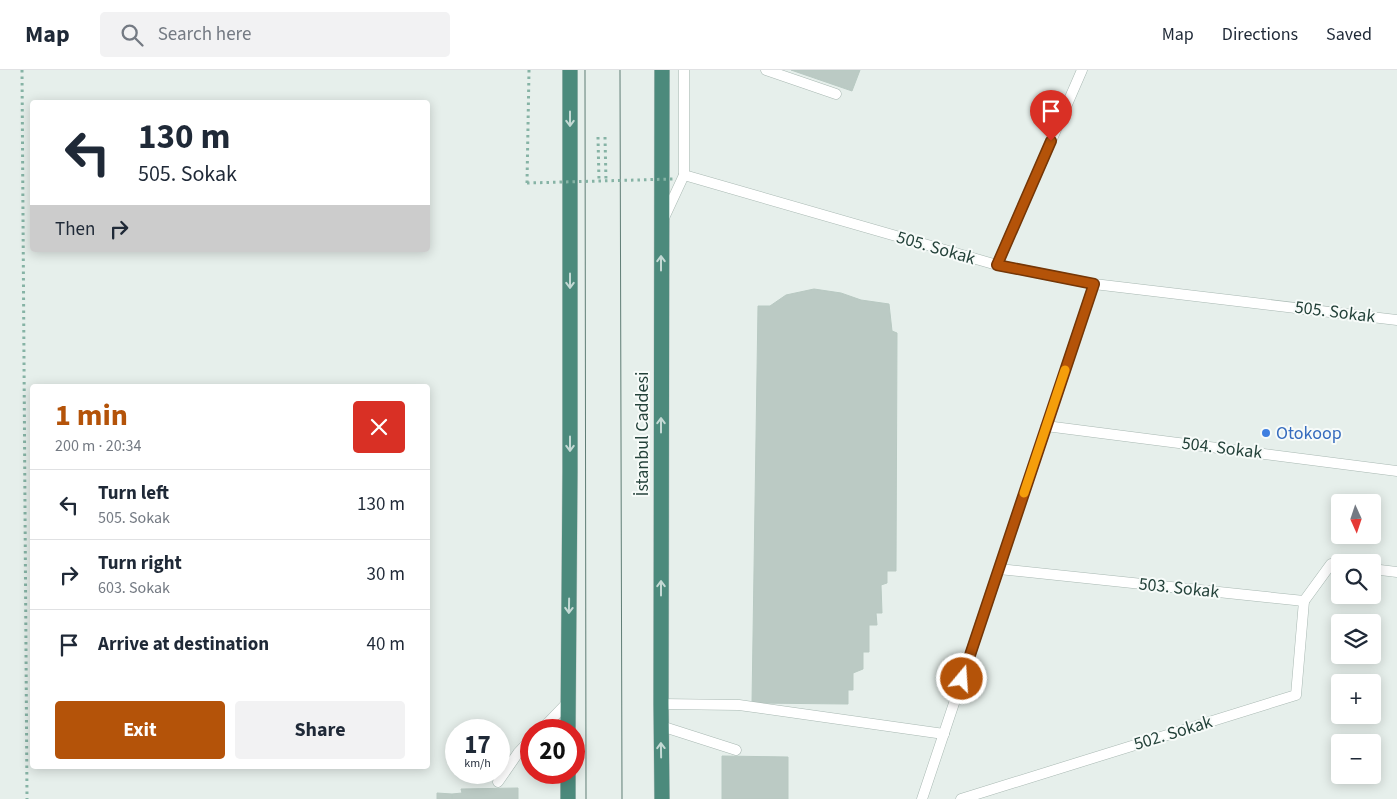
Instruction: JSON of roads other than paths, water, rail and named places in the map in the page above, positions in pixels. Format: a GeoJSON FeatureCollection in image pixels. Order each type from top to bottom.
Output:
{"type":"FeatureCollection","features":[{"type":"Feature","properties":{"kind":"highway"},"geometry":{"type":"LineString","coordinates":[[568,719],[570,70]]}},
{"type":"Feature","properties":{"kind":"highway","name":"İstanbul Caddesi"},"geometry":{"type":"LineString","coordinates":[[662,70],[660,704],[662,799]]}},
{"type":"Feature","properties":{"kind":"highway"},"geometry":{"type":"LineString","coordinates":[[568,784],[568,799]]}},
{"type":"Feature","properties":{"kind":"lane"},"geometry":{"type":"LineString","coordinates":[[661,224],[684,175],[684,70]]}},
{"type":"Feature","properties":{"kind":"lane"},"geometry":{"type":"LineString","coordinates":[[766,70],[836,94]]}},
{"type":"Feature","properties":{"kind":"lane"},"geometry":{"type":"LineString","coordinates":[[997,265],[1082,70]]}},
{"type":"Feature","properties":{"kind":"lane","name":"505. Sokak"},"geometry":{"type":"LineString","coordinates":[[684,175],[997,265],[1094,284],[1397,320]]}},
{"type":"Feature","properties":{"kind":"lane"},"geometry":{"type":"LineString","coordinates":[[922,799],[1094,284]]}},
{"type":"Feature","properties":{"kind":"lane","name":"504. Sokak"},"geometry":{"type":"LineString","coordinates":[[1046,426],[1397,471]]}},
{"type":"Feature","properties":{"kind":"lane"},"geometry":{"type":"LineString","coordinates":[[1304,601],[1331,564]]}},
{"type":"Feature","properties":{"kind":"lane","name":"503. Sokak"},"geometry":{"type":"LineString","coordinates":[[999,569],[1304,601]]}},
{"type":"Feature","properties":{"kind":"lane"},"geometry":{"type":"LineString","coordinates":[[1381,570],[1397,572]]}},
{"type":"Feature","properties":{"kind":"lane","name":"502. Sokak"},"geometry":{"type":"LineString","coordinates":[[961,799],[1296,695],[1304,601]]}},
{"type":"Feature","properties":{"kind":"lane"},"geometry":{"type":"LineString","coordinates":[[551,719],[568,703]]}},
{"type":"Feature","properties":{"kind":"lane"},"geometry":{"type":"LineString","coordinates":[[660,704],[739,705],[944,734]]}},
{"type":"Feature","properties":{"kind":"lane"},"geometry":{"type":"LineString","coordinates":[[661,726],[736,750]]}},
{"type":"Feature","properties":{"kind":"lane"},"geometry":{"type":"LineString","coordinates":[[510,765],[520,751]]}},
{"type":"Feature","properties":{"kind":"tram line"},"geometry":{"type":"LineString","coordinates":[[585,70],[586,799]]}},
{"type":"Feature","properties":{"kind":"tram line"},"geometry":{"type":"LineString","coordinates":[[620,70],[622,799]]}},
{"type":"Feature","properties":{"kind":"place","name":"Otokoop"},"geometry":{"type":"Point","coordinates":[1266,433]}}]}
